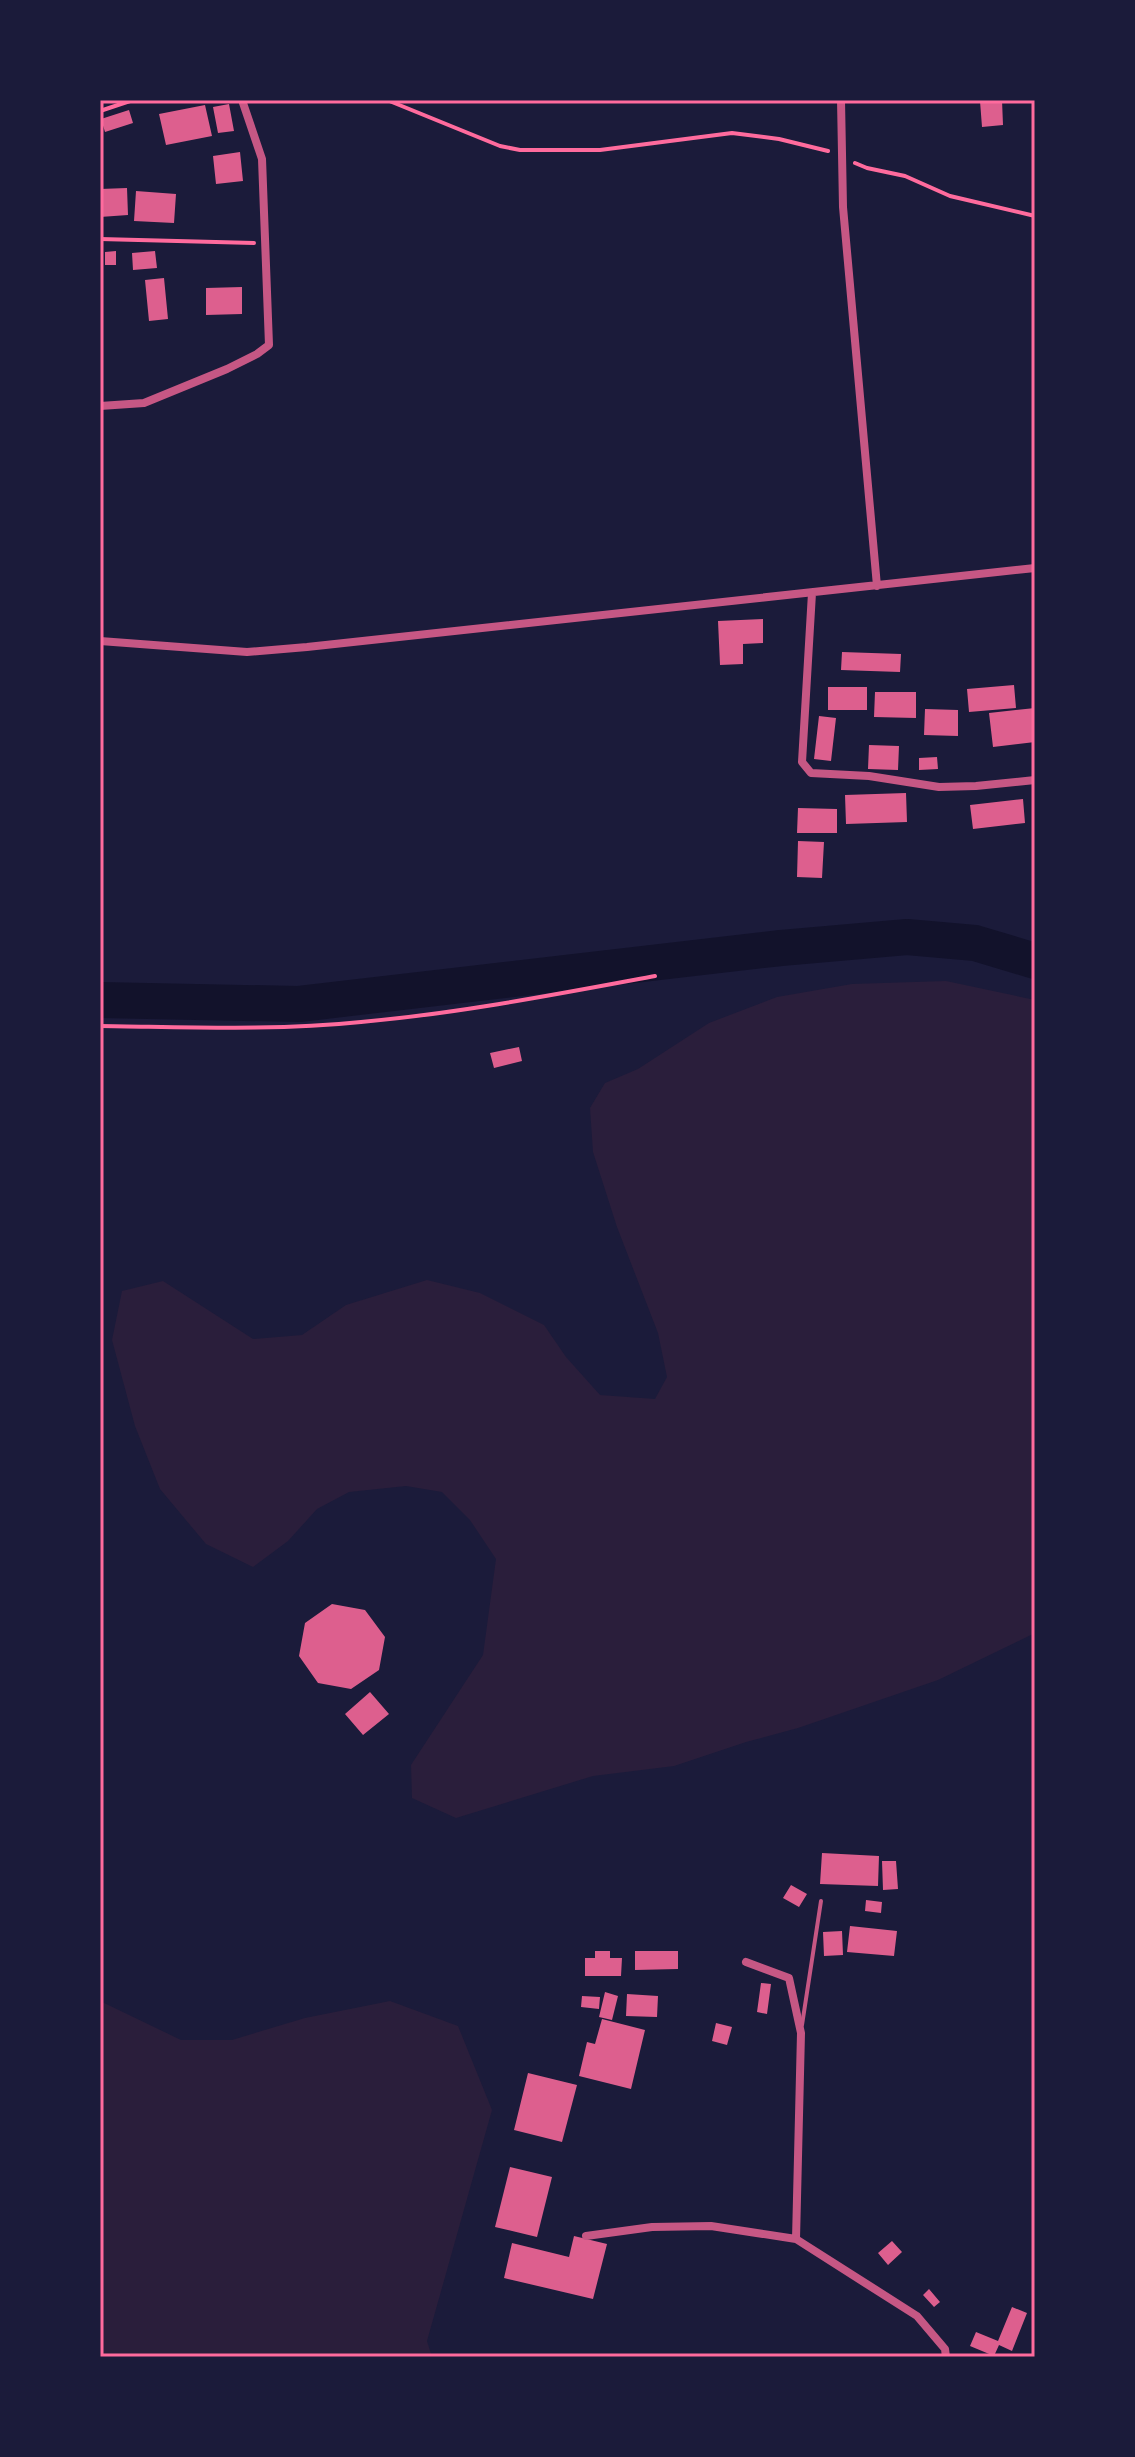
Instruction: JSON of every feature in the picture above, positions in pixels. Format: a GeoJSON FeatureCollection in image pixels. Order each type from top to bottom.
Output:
{"type":"FeatureCollection","features":[{"type":"Feature","properties":{"kind":"street"},"geometry":{"type":"LineString","coordinates":[[100,406],[144,403],[227,369],[269,345],[262,159],[242,100]]}},
{"type":"Feature","properties":{"kind":"street"},"geometry":{"type":"LineString","coordinates":[[841,100],[843,207],[877,586]]}},
{"type":"Feature","properties":{"kind":"street"},"geometry":{"type":"LineString","coordinates":[[100,641],[247,652],[277,650],[1035,568]]}},
{"type":"Feature","properties":{"kind":"street"},"geometry":{"type":"LineString","coordinates":[[812,593],[802,762],[811,773],[869,776],[939,787],[1035,780]]}},
{"type":"Feature","properties":{"kind":"street"},"geometry":{"type":"LineString","coordinates":[[746,1962],[789,1978],[801,2033],[796,2239]]}},
{"type":"Feature","properties":{"kind":"street"},"geometry":{"type":"LineString","coordinates":[[586,2236],[652,2227],[711,2226],[796,2239],[917,2316],[940,2341],[946,2357]]}},
{"type":"Feature","properties":{"kind":"lane"},"geometry":{"type":"LineString","coordinates":[[801,2033],[821,1901]]}},
{"type":"Feature","properties":{"kind":"path"},"geometry":{"type":"LineString","coordinates":[[100,111],[133,100]]}},
{"type":"Feature","properties":{"kind":"path"},"geometry":{"type":"LineString","coordinates":[[387,100],[500,146],[520,150],[600,150],[732,133],[779,139],[829,151],[867,168],[905,176],[950,196],[1035,216]]}},
{"type":"Feature","properties":{"kind":"path"},"geometry":{"type":"LineString","coordinates":[[100,239],[265,243]]}},
{"type":"Feature","properties":{"kind":"path"},"geometry":{"type":"LineString","coordinates":[[100,1026],[231,1028],[360,1022],[456,1010],[655,976]]}},
{"type":"Feature","properties":{"kind":"shaded area"},"geometry":{"type":"Polygon","coordinates":[[[946,981],[1035,1000],[1035,1633],[938,1680],[674,1766],[593,1776],[456,1818],[412,1798],[411,1765],[483,1655],[496,1559],[470,1520],[442,1492],[406,1486],[349,1492],[317,1509],[288,1541],[253,1567],[206,1544],[160,1489],[135,1426],[112,1340],[122,1291],[163,1281],[253,1339],[302,1335],[346,1305],[427,1280],[480,1293],[544,1325],[566,1357],[600,1395],[655,1399],[667,1377],[658,1333],[617,1227],[593,1152],[590,1108],[605,1083],[638,1069],[709,1023],[777,997],[852,984],[946,981]]]}},
{"type":"Feature","properties":{"kind":"shaded area"},"geometry":{"type":"Polygon","coordinates":[[[100,2001],[181,2040],[232,2040],[305,2018],[390,2001],[458,2026],[492,2110],[427,2341],[432,2357],[100,2357],[100,2001]]]}},
{"type":"Feature","properties":{"kind":"building"},"geometry":{"type":"Polygon","coordinates":[[[1002,100],[1003,125],[982,127],[980,101],[1002,100]]]}},
{"type":"Feature","properties":{"kind":"building"},"geometry":{"type":"Polygon","coordinates":[[[229,104],[234,131],[218,133],[213,107],[229,104]]]}},
{"type":"Feature","properties":{"kind":"building"},"geometry":{"type":"Polygon","coordinates":[[[205,105],[212,136],[166,145],[159,114],[205,105]]]}},
{"type":"Feature","properties":{"kind":"building"},"geometry":{"type":"Polygon","coordinates":[[[129,110],[133,123],[105,132],[101,119],[129,110]]]}},
{"type":"Feature","properties":{"kind":"building"},"geometry":{"type":"Polygon","coordinates":[[[240,152],[243,181],[216,184],[213,156],[240,152]]]}},
{"type":"Feature","properties":{"kind":"building"},"geometry":{"type":"Polygon","coordinates":[[[127,188],[128,215],[100,217],[100,189],[127,188]]]}},
{"type":"Feature","properties":{"kind":"building"},"geometry":{"type":"Polygon","coordinates":[[[136,191],[176,194],[174,223],[134,221],[136,191]]]}},
{"type":"Feature","properties":{"kind":"building"},"geometry":{"type":"Polygon","coordinates":[[[116,251],[116,265],[105,265],[105,252],[116,251]]]}},
{"type":"Feature","properties":{"kind":"building"},"geometry":{"type":"Polygon","coordinates":[[[155,251],[157,268],[133,270],[132,253],[155,251]]]}},
{"type":"Feature","properties":{"kind":"building"},"geometry":{"type":"Polygon","coordinates":[[[164,278],[168,319],[149,321],[145,280],[164,278]]]}},
{"type":"Feature","properties":{"kind":"building"},"geometry":{"type":"Polygon","coordinates":[[[242,287],[242,314],[206,315],[206,288],[242,287]]]}},
{"type":"Feature","properties":{"kind":"building"},"geometry":{"type":"Polygon","coordinates":[[[763,619],[763,643],[743,644],[743,664],[720,665],[718,621],[763,619]]]}},
{"type":"Feature","properties":{"kind":"building"},"geometry":{"type":"Polygon","coordinates":[[[842,652],[901,654],[900,672],[841,670],[842,652]]]}},
{"type":"Feature","properties":{"kind":"building"},"geometry":{"type":"Polygon","coordinates":[[[1014,685],[1016,708],[969,712],[967,689],[1014,685]]]}},
{"type":"Feature","properties":{"kind":"building"},"geometry":{"type":"Polygon","coordinates":[[[828,687],[867,687],[867,710],[828,710],[828,687]]]}},
{"type":"Feature","properties":{"kind":"building"},"geometry":{"type":"Polygon","coordinates":[[[875,692],[916,692],[916,718],[874,717],[875,692]]]}},
{"type":"Feature","properties":{"kind":"building"},"geometry":{"type":"Polygon","coordinates":[[[1035,708],[1035,742],[993,747],[989,713],[1035,708]]]}},
{"type":"Feature","properties":{"kind":"building"},"geometry":{"type":"Polygon","coordinates":[[[925,709],[958,710],[958,736],[924,735],[925,709]]]}},
{"type":"Feature","properties":{"kind":"building"},"geometry":{"type":"Polygon","coordinates":[[[819,716],[836,718],[831,761],[814,759],[819,716]]]}},
{"type":"Feature","properties":{"kind":"building"},"geometry":{"type":"Polygon","coordinates":[[[869,745],[899,746],[898,770],[868,769],[869,745]]]}},
{"type":"Feature","properties":{"kind":"building"},"geometry":{"type":"Polygon","coordinates":[[[937,757],[938,769],[919,770],[919,758],[937,757]]]}},
{"type":"Feature","properties":{"kind":"building"},"geometry":{"type":"Polygon","coordinates":[[[906,793],[907,822],[846,824],[845,795],[906,793]]]}},
{"type":"Feature","properties":{"kind":"building"},"geometry":{"type":"Polygon","coordinates":[[[1023,799],[1025,823],[973,829],[970,805],[1023,799]]]}},
{"type":"Feature","properties":{"kind":"building"},"geometry":{"type":"Polygon","coordinates":[[[798,808],[837,809],[837,833],[797,833],[798,808]]]}},
{"type":"Feature","properties":{"kind":"building"},"geometry":{"type":"Polygon","coordinates":[[[798,841],[824,842],[822,878],[797,877],[798,841]]]}},
{"type":"Feature","properties":{"kind":"building"},"geometry":{"type":"Polygon","coordinates":[[[519,1047],[522,1061],[494,1068],[490,1053],[519,1047]]]}},
{"type":"Feature","properties":{"kind":"building"},"geometry":{"type":"Polygon","coordinates":[[[332,1604],[365,1610],[385,1637],[379,1670],[351,1689],[318,1683],[299,1656],[305,1623],[332,1604]]]}},
{"type":"Feature","properties":{"kind":"building"},"geometry":{"type":"Polygon","coordinates":[[[370,1692],[389,1714],[363,1735],[345,1714],[370,1692]]]}},
{"type":"Feature","properties":{"kind":"building"},"geometry":{"type":"Polygon","coordinates":[[[822,1853],[879,1856],[878,1886],[820,1884],[822,1853]]]}},
{"type":"Feature","properties":{"kind":"building"},"geometry":{"type":"Polygon","coordinates":[[[882,1861],[896,1861],[898,1889],[883,1890],[882,1861]]]}},
{"type":"Feature","properties":{"kind":"building"},"geometry":{"type":"Polygon","coordinates":[[[791,1885],[807,1894],[799,1907],[783,1898],[791,1885]]]}},
{"type":"Feature","properties":{"kind":"building"},"geometry":{"type":"Polygon","coordinates":[[[866,1900],[882,1902],[881,1913],[865,1911],[866,1900]]]}},
{"type":"Feature","properties":{"kind":"building"},"geometry":{"type":"Polygon","coordinates":[[[850,1926],[897,1931],[894,1956],[847,1952],[850,1926]]]}},
{"type":"Feature","properties":{"kind":"building"},"geometry":{"type":"Polygon","coordinates":[[[842,1931],[843,1955],[824,1956],[823,1932],[842,1931]]]}},
{"type":"Feature","properties":{"kind":"building"},"geometry":{"type":"Polygon","coordinates":[[[595,1951],[610,1951],[610,1958],[622,1958],[621,1976],[585,1976],[585,1958],[595,1958],[595,1951]]]}},
{"type":"Feature","properties":{"kind":"building"},"geometry":{"type":"Polygon","coordinates":[[[635,1951],[678,1951],[678,1969],[635,1970],[635,1951]]]}},
{"type":"Feature","properties":{"kind":"building"},"geometry":{"type":"Polygon","coordinates":[[[761,1983],[771,1984],[767,2014],[757,2012],[761,1983]]]}},
{"type":"Feature","properties":{"kind":"building"},"geometry":{"type":"Polygon","coordinates":[[[605,1992],[618,1996],[612,2020],[599,2017],[605,1992]]]}},
{"type":"Feature","properties":{"kind":"building"},"geometry":{"type":"Polygon","coordinates":[[[627,1994],[658,1996],[657,2017],[626,2016],[627,1994]]]}},
{"type":"Feature","properties":{"kind":"building"},"geometry":{"type":"Polygon","coordinates":[[[582,1996],[600,1997],[599,2009],[581,2007],[582,1996]]]}},
{"type":"Feature","properties":{"kind":"building"},"geometry":{"type":"Polygon","coordinates":[[[602,2019],[645,2030],[631,2089],[579,2076],[587,2042],[595,2044],[602,2019]]]}},
{"type":"Feature","properties":{"kind":"building"},"geometry":{"type":"Polygon","coordinates":[[[716,2023],[732,2027],[727,2045],[712,2041],[716,2023]]]}},
{"type":"Feature","properties":{"kind":"building"},"geometry":{"type":"Polygon","coordinates":[[[528,2073],[577,2085],[562,2142],[514,2130],[528,2073]]]}},
{"type":"Feature","properties":{"kind":"building"},"geometry":{"type":"Polygon","coordinates":[[[510,2167],[552,2177],[537,2237],[495,2227],[510,2167]]]}},
{"type":"Feature","properties":{"kind":"building"},"geometry":{"type":"Polygon","coordinates":[[[574,2236],[607,2244],[593,2299],[504,2278],[512,2243],[569,2257],[574,2236]]]}},
{"type":"Feature","properties":{"kind":"building"},"geometry":{"type":"Polygon","coordinates":[[[892,2241],[902,2252],[888,2265],[878,2253],[892,2241]]]}},
{"type":"Feature","properties":{"kind":"building"},"geometry":{"type":"Polygon","coordinates":[[[929,2289],[940,2302],[934,2307],[923,2295],[929,2289]]]}},
{"type":"Feature","properties":{"kind":"building"},"geometry":{"type":"Polygon","coordinates":[[[1012,2307],[1027,2313],[1012,2351],[999,2345],[994,2356],[970,2346],[976,2332],[998,2341],[1012,2307]]]}},
{"type":"Feature","properties":{"kind":"waterway"},"geometry":{"type":"LineString","coordinates":[[100,1000],[299,1004],[781,948],[907,937],[975,943],[1035,961]]}}]}
